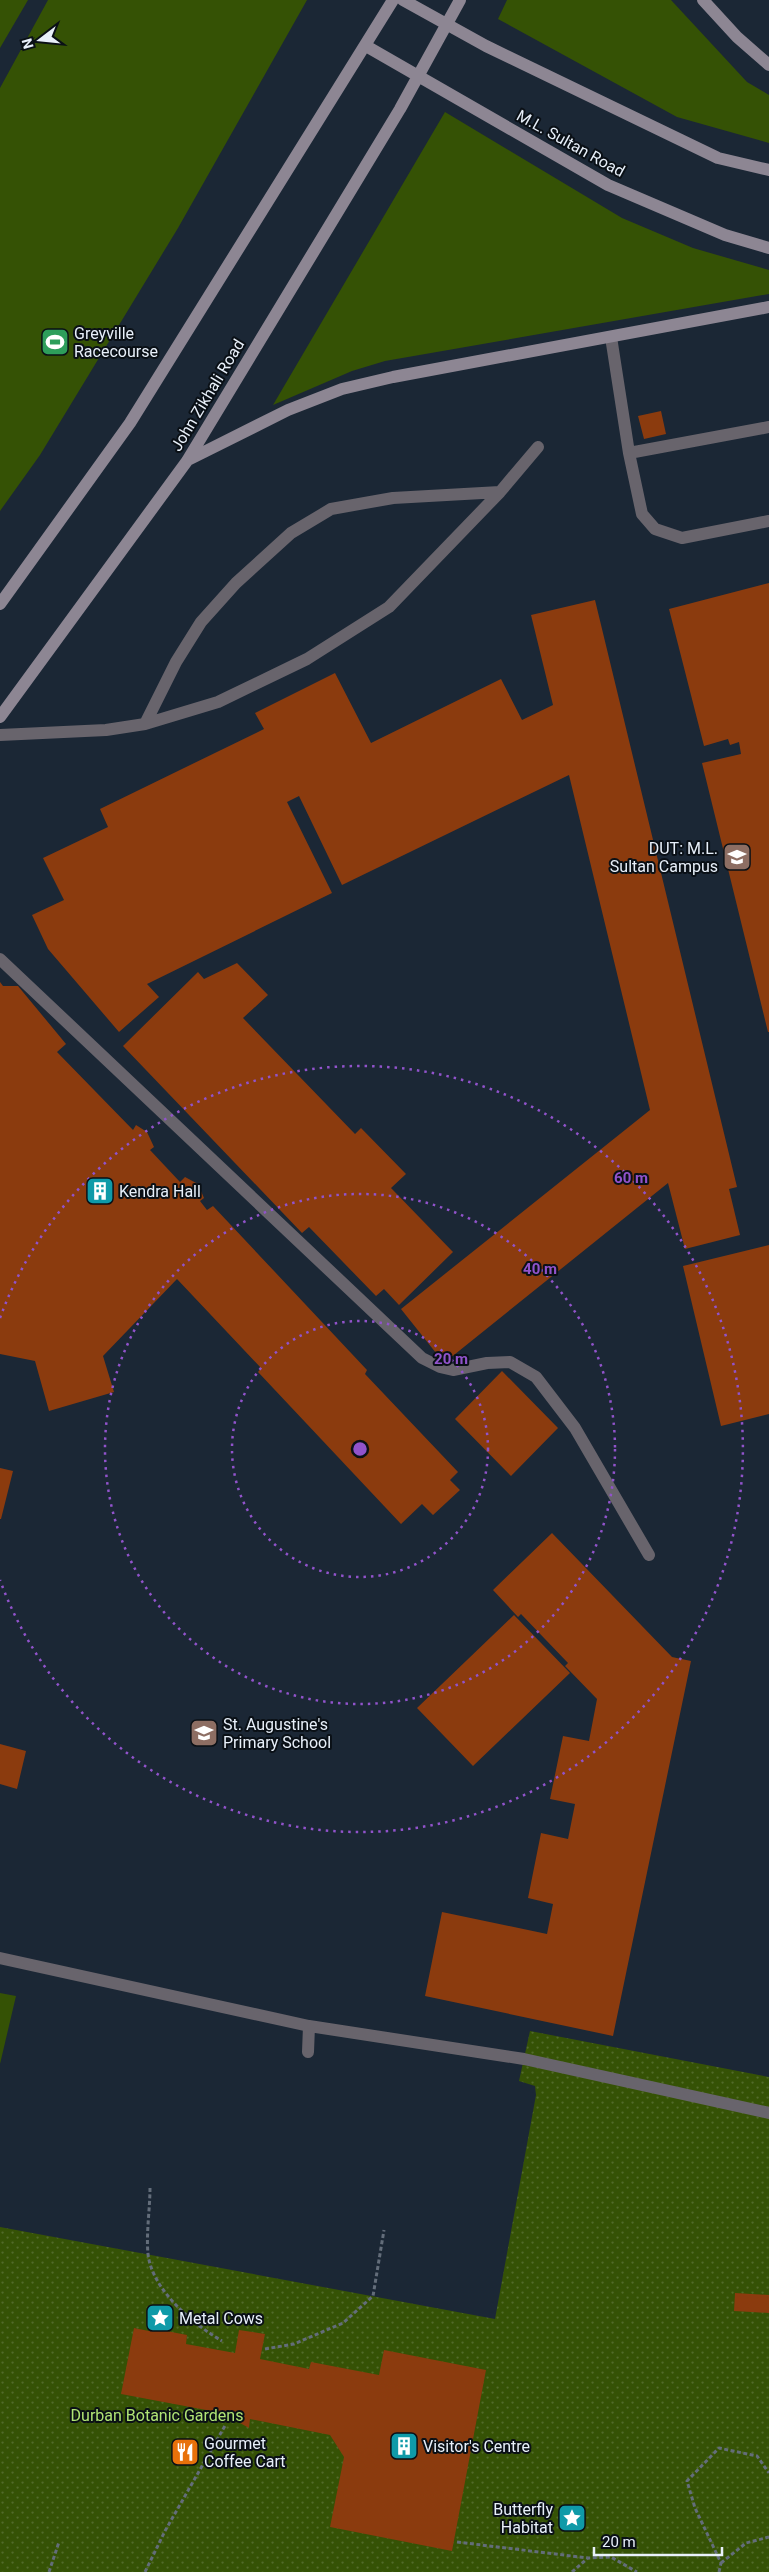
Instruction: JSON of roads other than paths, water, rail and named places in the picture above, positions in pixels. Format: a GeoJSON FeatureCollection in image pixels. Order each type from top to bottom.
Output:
{"type":"FeatureCollection","features":[{"type":"Feature","properties":{"kind":"main road"},"geometry":{"type":"LineString","coordinates":[[0,604],[130,423],[393,0]]}},
{"type":"Feature","properties":{"kind":"main road"},"geometry":{"type":"LineString","coordinates":[[403,0],[447,27],[718,158],[769,170]]}},
{"type":"Feature","properties":{"kind":"main road","name":"John Zikhali Road"},"geometry":{"type":"LineString","coordinates":[[0,717],[187,461],[400,109],[447,27],[460,0]]}},
{"type":"Feature","properties":{"kind":"main road"},"geometry":{"type":"LineString","coordinates":[[703,0],[737,37],[769,65]]}},
{"type":"Feature","properties":{"kind":"main road","name":"M.L. Sultan Road"},"geometry":{"type":"LineString","coordinates":[[366,46],[608,185],[725,235],[769,248]]}},
{"type":"Feature","properties":{"kind":"main road"},"geometry":{"type":"LineString","coordinates":[[187,461],[288,410],[342,389],[392,377],[769,307]]}},
{"type":"Feature","properties":{"kind":"lane"},"geometry":{"type":"LineString","coordinates":[[611,337],[629,453],[642,514],[655,529],[682,538],[769,521]]}},
{"type":"Feature","properties":{"kind":"lane"},"geometry":{"type":"LineString","coordinates":[[629,453],[769,427]]}},
{"type":"Feature","properties":{"kind":"lane"},"geometry":{"type":"LineString","coordinates":[[0,735],[106,730],[145,724],[218,702],[307,659],[389,607],[500,492],[538,447]]}},
{"type":"Feature","properties":{"kind":"lane"},"geometry":{"type":"LineString","coordinates":[[145,724],[176,662],[201,622],[236,583],[291,533],[331,509],[393,498],[500,492]]}},
{"type":"Feature","properties":{"kind":"lane"},"geometry":{"type":"LineString","coordinates":[[0,959],[422,1358],[452,1370],[486,1362],[510,1362],[536,1377],[575,1428],[649,1555]]}},
{"type":"Feature","properties":{"kind":"lane"},"geometry":{"type":"LineString","coordinates":[[0,1958],[309,2026],[524,2059],[769,2113]]}},
{"type":"Feature","properties":{"kind":"lane"},"geometry":{"type":"LineString","coordinates":[[308,2052],[309,2026]]}},
{"type":"Feature","properties":{"kind":"place","name":"Greyville Racecourse"},"geometry":{"type":"Point","coordinates":[55,342]}},
{"type":"Feature","properties":{"kind":"place","name":"DUT: M.L. Sultan Campus"},"geometry":{"type":"Point","coordinates":[737,857]}},
{"type":"Feature","properties":{"kind":"place","name":"Kendra Hall"},"geometry":{"type":"Point","coordinates":[100,1191]}},
{"type":"Feature","properties":{"kind":"place","name":"St. Augustine's Primary School"},"geometry":{"type":"Point","coordinates":[204,1733]}},
{"type":"Feature","properties":{"kind":"place","name":"Metal Cows"},"geometry":{"type":"Point","coordinates":[160,2318]}},
{"type":"Feature","properties":{"kind":"place","name":"Visitor's Centre"},"geometry":{"type":"Point","coordinates":[404,2446]}},
{"type":"Feature","properties":{"kind":"place","name":"Gourmet Coffee Cart"},"geometry":{"type":"Point","coordinates":[185,2452]}},
{"type":"Feature","properties":{"kind":"place","name":"Butterfly Habitat"},"geometry":{"type":"Point","coordinates":[572,2518]}},
{"type":"Feature","properties":{"kind":"park label","name":"Durban Botanic Gardens"},"geometry":{"type":"Point","coordinates":[157,2415]}}]}
